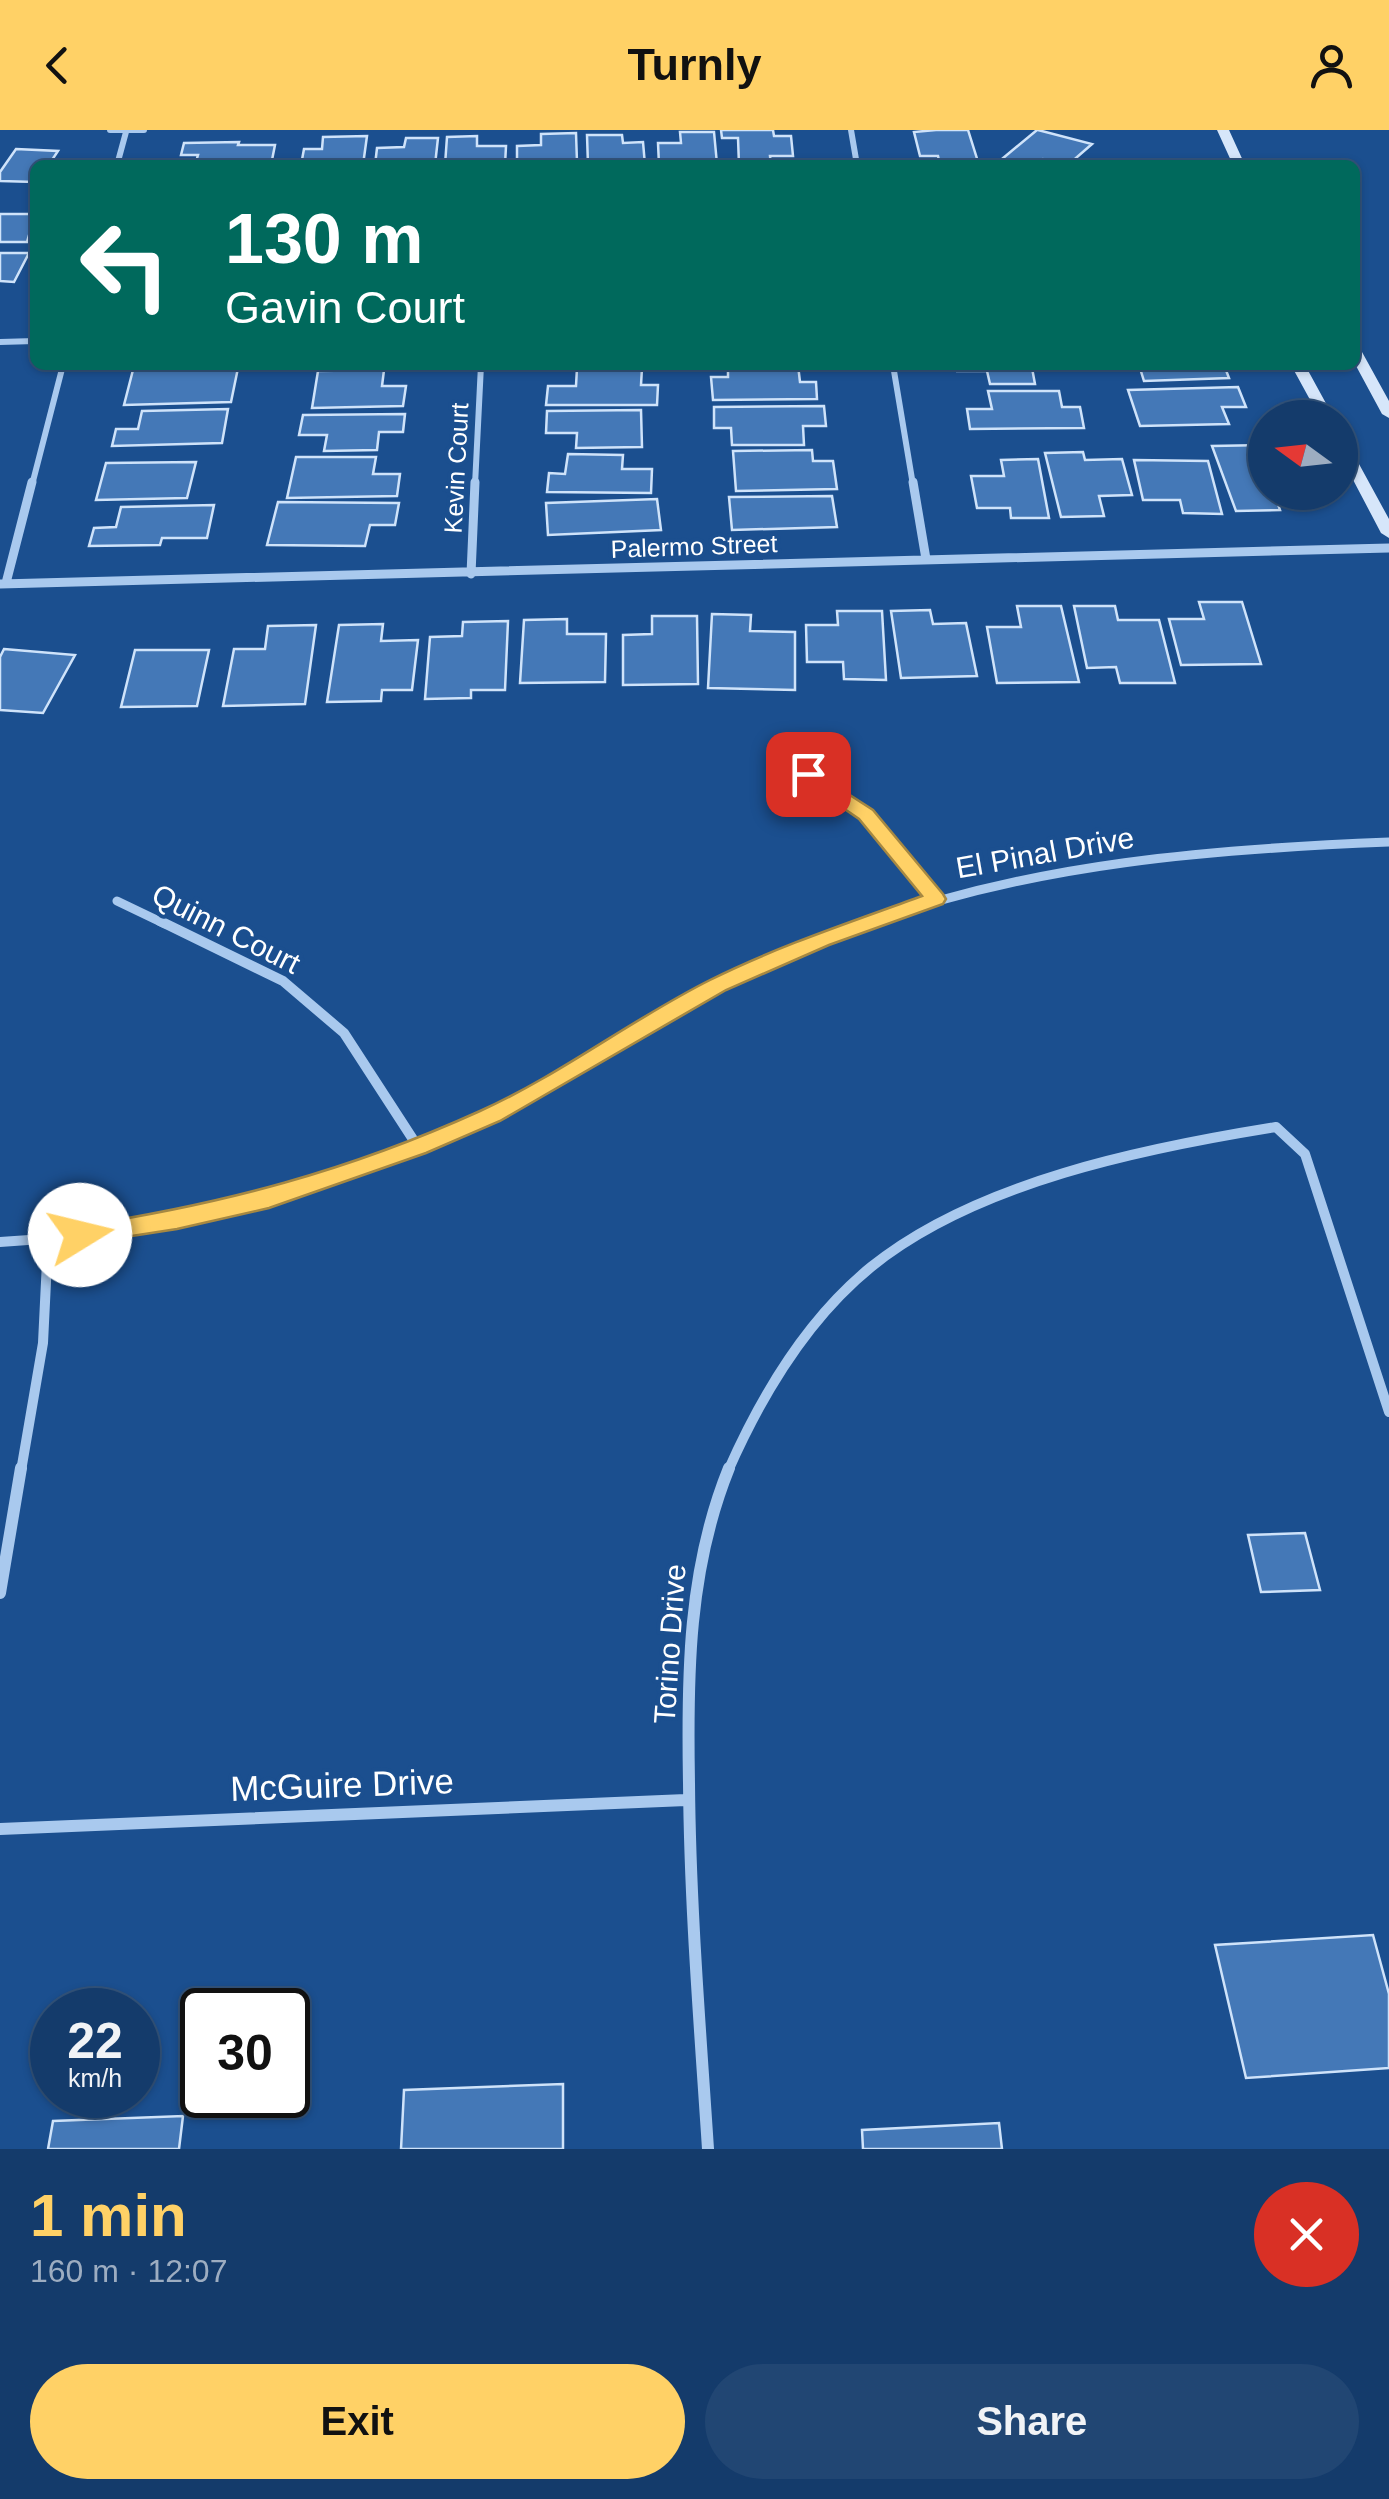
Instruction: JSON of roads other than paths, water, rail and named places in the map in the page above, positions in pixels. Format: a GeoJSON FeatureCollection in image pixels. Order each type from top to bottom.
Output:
{"type":"FeatureCollection","features":[{"type":"Feature","properties":{"kind":"street"},"geometry":{"type":"LineString","coordinates":[[110,130],[144,130]]}},
{"type":"Feature","properties":{"kind":"street"},"geometry":{"type":"LineString","coordinates":[[851,130],[856,160]]}},
{"type":"Feature","properties":{"kind":"street"},"geometry":{"type":"LineString","coordinates":[[1223,130],[1237,160]]}},
{"type":"Feature","properties":{"kind":"street"},"geometry":{"type":"LineString","coordinates":[[118,160],[126,132]]}},
{"type":"Feature","properties":{"kind":"street"},"geometry":{"type":"LineString","coordinates":[[0,342],[30,341]]}},
{"type":"Feature","properties":{"kind":"street"},"geometry":{"type":"LineString","coordinates":[[1360,361],[1389,414]]}},
{"type":"Feature","properties":{"kind":"street"},"geometry":{"type":"LineString","coordinates":[[3,584],[63,370]]}},
{"type":"Feature","properties":{"kind":"street","name":"Kevin Court"},"geometry":{"type":"LineString","coordinates":[[471,574],[481,370]]}},
{"type":"Feature","properties":{"kind":"street"},"geometry":{"type":"LineString","coordinates":[[893,370],[926,559]]}},
{"type":"Feature","properties":{"kind":"street"},"geometry":{"type":"LineString","coordinates":[[1301,370],[1317,400]]}},
{"type":"Feature","properties":{"kind":"street"},"geometry":{"type":"LineString","coordinates":[[1358,475],[1389,532]]}},
{"type":"Feature","properties":{"kind":"street","name":"Palermo Street"},"geometry":{"type":"LineString","coordinates":[[3,584],[1389,548]]}},
{"type":"Feature","properties":{"kind":"street"},"geometry":{"type":"LineString","coordinates":[[808,774],[866,814],[935,899]]}},
{"type":"Feature","properties":{"kind":"street","name":"El Pinal Drive"},"geometry":{"type":"LineString","coordinates":[[0,1242],[48,1240],[177,1220],[269,1199],[418,1147],[492,1115],[718,984],[821,940],[935,899],[1042,874],[1187,854],[1389,842]]}},
{"type":"Feature","properties":{"kind":"street","name":"Quinn Court"},"geometry":{"type":"LineString","coordinates":[[117,901],[282,981],[344,1033],[418,1147]]}},
{"type":"Feature","properties":{"kind":"street","name":"Torino Drive"},"geometry":{"type":"LineString","coordinates":[[708,2149],[686,1800],[690,1667],[700,1564],[723,1480],[775,1376],[835,1301],[894,1250],[988,1201],[1082,1165],[1193,1140],[1276,1127],[1305,1154],[1389,1412]]}},
{"type":"Feature","properties":{"kind":"street"},"geometry":{"type":"LineString","coordinates":[[0,1593],[42,1342],[48,1240]]}},
{"type":"Feature","properties":{"kind":"street","name":"McGuire Drive"},"geometry":{"type":"LineString","coordinates":[[0,1829],[686,1800]]}}]}
